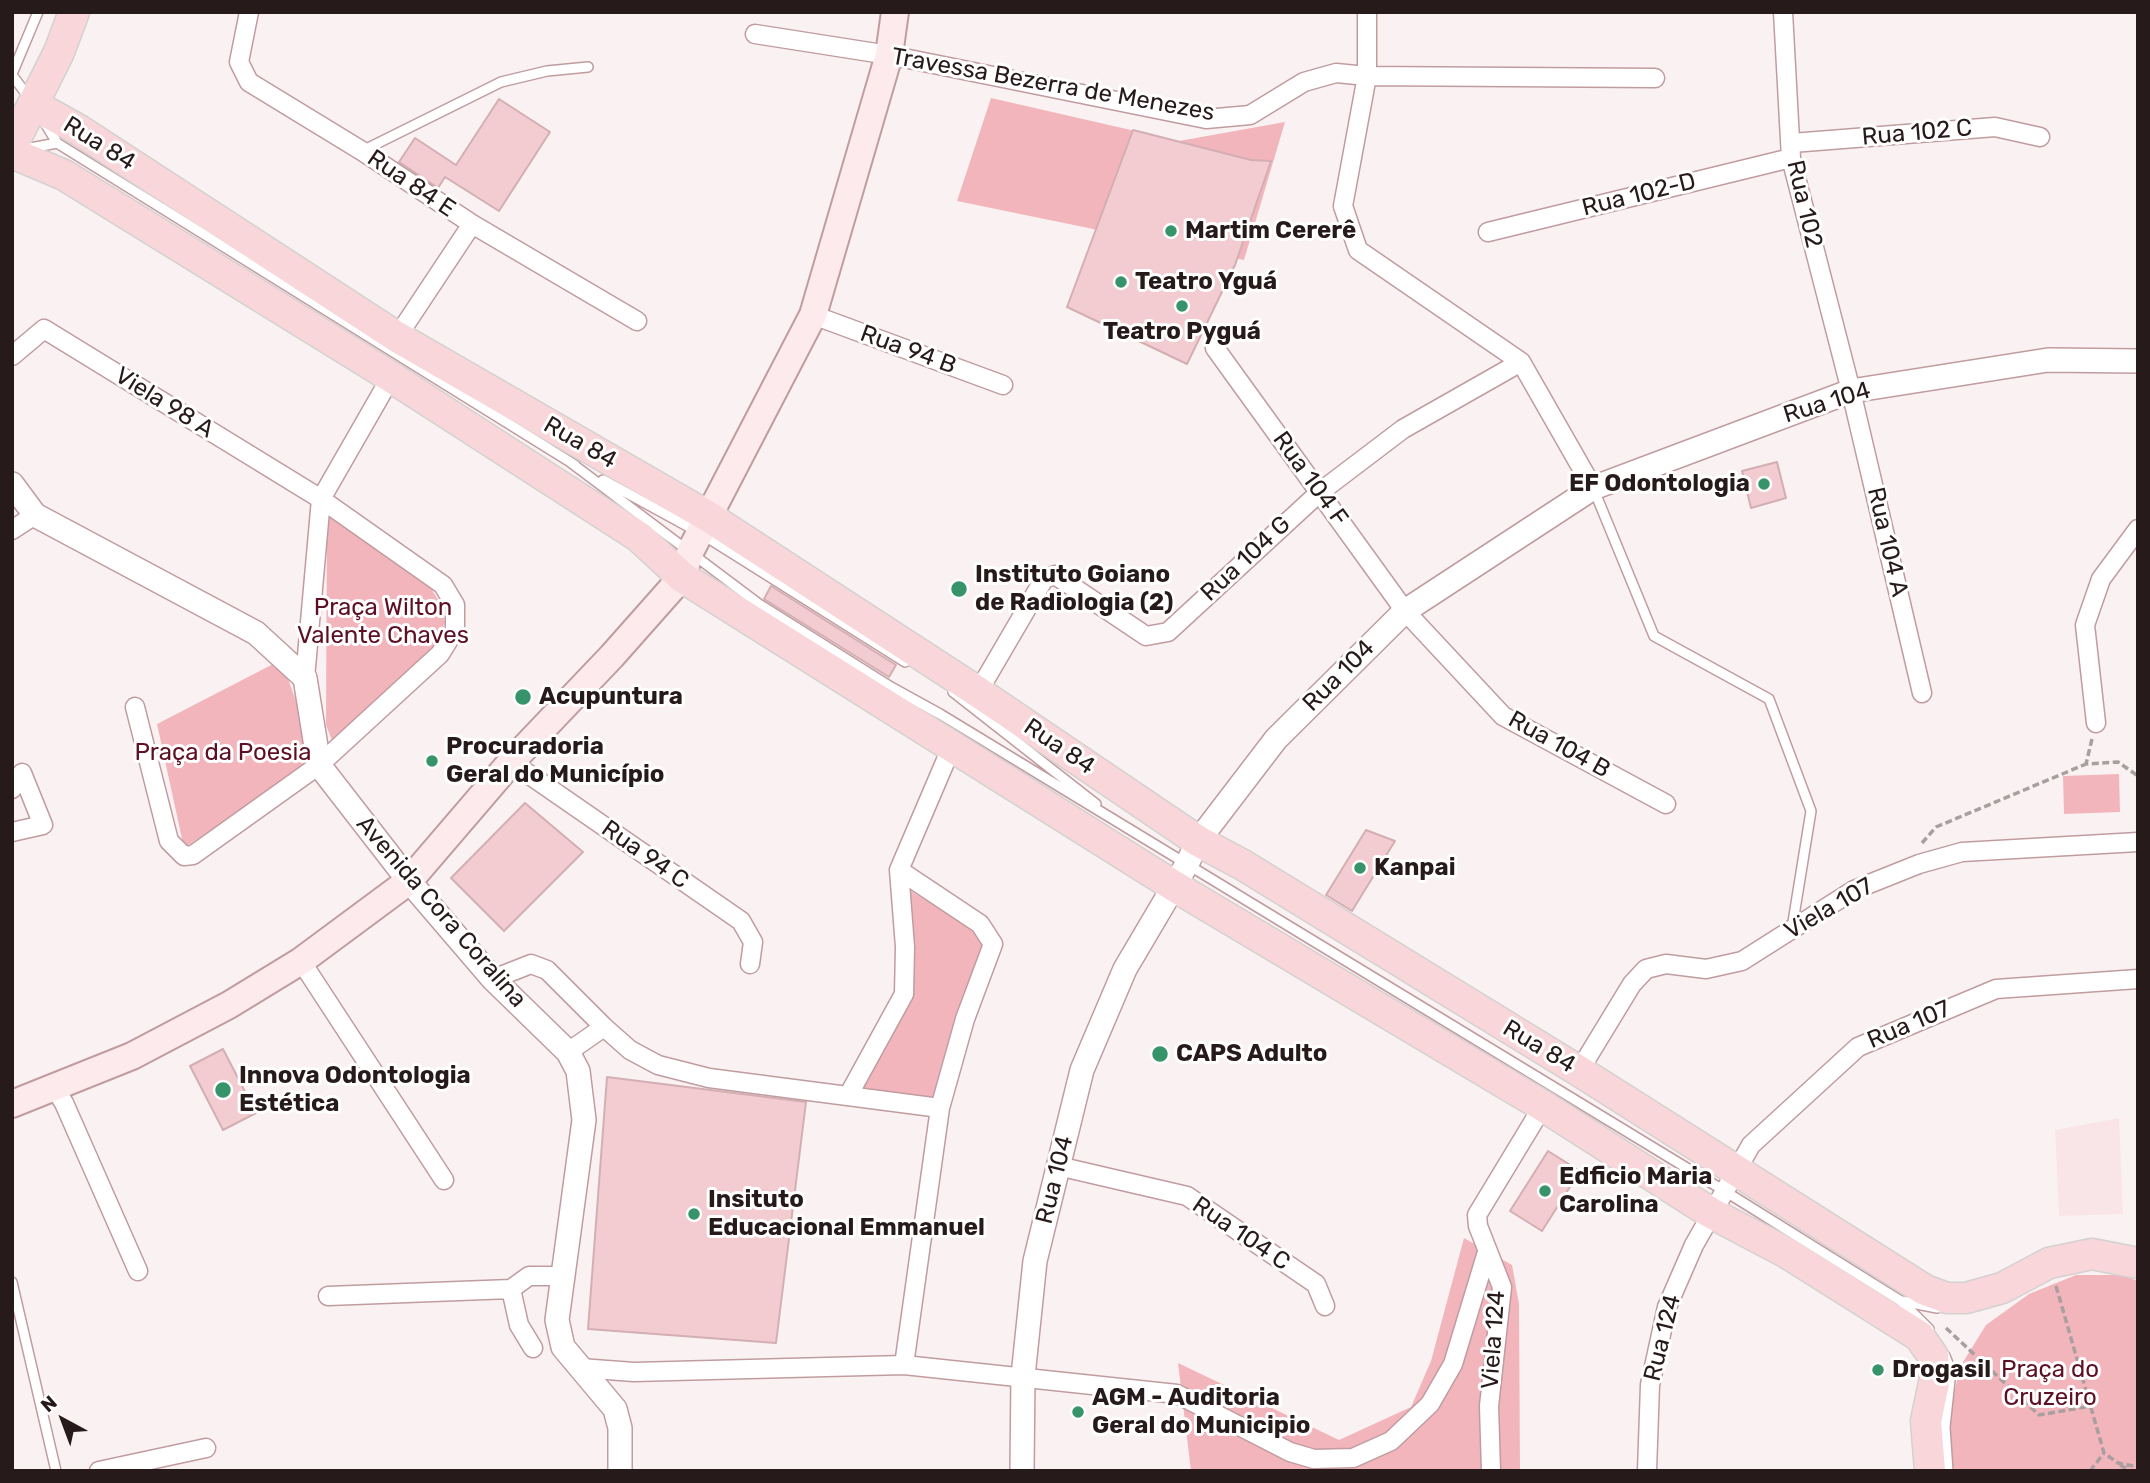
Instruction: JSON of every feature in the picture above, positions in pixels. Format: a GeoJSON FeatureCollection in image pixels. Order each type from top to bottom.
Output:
{"type":"FeatureCollection","features":[{"type":"Feature","properties":{"kind":"main road"},"geometry":{"type":"LineString","coordinates":[[12,146],[34,105],[74,12]]}},
{"type":"Feature","properties":{"kind":"main road"},"geometry":{"type":"LineString","coordinates":[[12,1104],[132,1056],[229,1005],[301,961],[409,881],[511,762],[612,656],[696,544],[813,315],[889,54],[895,12]]}},
{"type":"Feature","properties":{"kind":"main road","name":"Rua 84"},"geometry":{"type":"LineString","coordinates":[[34,105],[79,130],[397,337],[696,544],[952,746],[1186,864],[1254,872],[1579,1071],[1724,1190],[1787,1253],[1919,1336],[1933,1356],[1935,1378],[1926,1421],[1930,1471]]}},
{"type":"Feature","properties":{"kind":"main road","name":"Rua 84"},"geometry":{"type":"LineString","coordinates":[[12,152],[64,175],[391,377],[639,537],[696,544],[978,692],[1186,864],[1543,1106],[1724,1190],[1925,1290],[1947,1298],[1966,1298],[2002,1288],[2049,1263],[2092,1254],[2138,1263]]}},
{"type":"Feature","properties":{"kind":"street","name":"Rua 84 E"},"geometry":{"type":"LineString","coordinates":[[249,12],[239,62],[249,82],[362,151],[472,224],[637,321]]}},
{"type":"Feature","properties":{"kind":"street"},"geometry":{"type":"LineString","coordinates":[[1367,12],[1367,76],[1343,206],[1358,250],[1521,362],[1593,488]]}},
{"type":"Feature","properties":{"kind":"street","name":"Rua 102"},"geometry":{"type":"LineString","coordinates":[[1783,12],[1791,151],[1851,391]]}},
{"type":"Feature","properties":{"kind":"street","name":"Travessa Bezerra de Menezes"},"geometry":{"type":"LineString","coordinates":[[755,34],[889,54],[1206,119],[1250,115],[1325,74],[1655,78]]}},
{"type":"Feature","properties":{"kind":"street","name":"Rua 102 C"},"geometry":{"type":"LineString","coordinates":[[1791,151],[1995,127],[2040,137]]}},
{"type":"Feature","properties":{"kind":"street","name":"Rua 102-D"},"geometry":{"type":"LineString","coordinates":[[1488,232],[1791,151]]}},
{"type":"Feature","properties":{"kind":"street"},"geometry":{"type":"LineString","coordinates":[[397,337],[472,224]]}},
{"type":"Feature","properties":{"kind":"street","name":"Rua 94 B"},"geometry":{"type":"LineString","coordinates":[[813,315],[1003,385]]}},
{"type":"Feature","properties":{"kind":"street","name":"Viela 98 A"},"geometry":{"type":"LineString","coordinates":[[12,356],[44,329],[321,499]]}},
{"type":"Feature","properties":{"kind":"street","name":"Rua 104 F"},"geometry":{"type":"LineString","coordinates":[[1215,348],[1405,611]]}},
{"type":"Feature","properties":{"kind":"street","name":"Rua 104"},"geometry":{"type":"LineString","coordinates":[[1022,1471],[1023,1376],[1034,1261],[1082,1070],[1125,969],[1186,864],[1276,738],[1405,611],[1593,488],[1851,391],[2048,360],[2138,361]]}},
{"type":"Feature","properties":{"kind":"street","name":"Rua 104 G"},"geometry":{"type":"LineString","coordinates":[[978,692],[1044,579],[1055,575],[1146,636],[1168,632],[1320,492],[1403,429],[1521,362]]}},
{"type":"Feature","properties":{"kind":"street"},"geometry":{"type":"LineString","coordinates":[[305,678],[321,499],[391,377]]}},
{"type":"Feature","properties":{"kind":"street","name":"Rua 104 A"},"geometry":{"type":"LineString","coordinates":[[1851,391],[1922,693]]}},
{"type":"Feature","properties":{"kind":"street"},"geometry":{"type":"LineString","coordinates":[[12,484],[35,515],[256,633],[305,678]]}},
{"type":"Feature","properties":{"kind":"street"},"geometry":{"type":"LineString","coordinates":[[135,707],[169,841],[184,856],[193,855],[319,765],[440,654],[455,630],[455,605],[443,585],[321,499]]}},
{"type":"Feature","properties":{"kind":"street"},"geometry":{"type":"LineString","coordinates":[[12,530],[35,515]]}},
{"type":"Feature","properties":{"kind":"street"},"geometry":{"type":"LineString","coordinates":[[2096,723],[2085,625],[2101,579],[2138,529]]}},
{"type":"Feature","properties":{"kind":"street","name":"Rua 104 B"},"geometry":{"type":"LineString","coordinates":[[1405,611],[1503,716],[1666,804]]}},
{"type":"Feature","properties":{"kind":"street","name":"Avenida Cora Coralina"},"geometry":{"type":"LineString","coordinates":[[305,678],[319,765],[409,881],[493,979],[568,1052],[578,1071],[583,1092],[584,1120],[557,1320],[563,1347],[615,1409],[620,1428],[620,1471]]}},
{"type":"Feature","properties":{"kind":"street"},"geometry":{"type":"LineString","coordinates":[[848,1096],[904,994],[905,947],[898,870],[952,746]]}},
{"type":"Feature","properties":{"kind":"street","name":"Rua 94 C"},"geometry":{"type":"LineString","coordinates":[[511,762],[741,921],[753,942],[750,964]]}},
{"type":"Feature","properties":{"kind":"street"},"geometry":{"type":"LineString","coordinates":[[12,789],[22,773],[43,825],[12,832]]}},
{"type":"Feature","properties":{"kind":"street","name":"Viela 107"},"geometry":{"type":"LineString","coordinates":[[1579,1071],[1632,984],[1646,969],[1666,964],[1706,970],[1742,961],[1854,890],[1919,864],[1962,852],[2138,842]]}},
{"type":"Feature","properties":{"kind":"street"},"geometry":{"type":"LineString","coordinates":[[898,870],[980,924],[992,944],[965,1019],[940,1108],[904,1365]]}},
{"type":"Feature","properties":{"kind":"street"},"geometry":{"type":"LineString","coordinates":[[301,961],[444,1180]]}},
{"type":"Feature","properties":{"kind":"street"},"geometry":{"type":"LineString","coordinates":[[493,979],[531,964],[547,970],[630,1050],[658,1065],[709,1078],[940,1108]]}},
{"type":"Feature","properties":{"kind":"street","name":"Rua 107"},"geometry":{"type":"LineString","coordinates":[[1724,1190],[1751,1145],[1858,1047],[1996,989],[2138,979]]}},
{"type":"Feature","properties":{"kind":"street"},"geometry":{"type":"LineString","coordinates":[[568,1052],[604,1027]]}},
{"type":"Feature","properties":{"kind":"street"},"geometry":{"type":"LineString","coordinates":[[55,1089],[64,1103],[138,1272]]}},
{"type":"Feature","properties":{"kind":"street","name":"Viela 124"},"geometry":{"type":"LineString","coordinates":[[1491,1471],[1489,1406],[1502,1287],[1487,1252],[1477,1215],[1543,1106]]}},
{"type":"Feature","properties":{"kind":"street","name":"Rua 104 C"},"geometry":{"type":"LineString","coordinates":[[1058,1166],[1187,1196],[1316,1284],[1325,1306]]}},
{"type":"Feature","properties":{"kind":"street","name":"Rua 124"},"geometry":{"type":"LineString","coordinates":[[1647,1471],[1650,1385],[1667,1307],[1724,1190]]}},
{"type":"Feature","properties":{"kind":"street"},"geometry":{"type":"LineString","coordinates":[[580,1368],[634,1371],[904,1365],[1023,1376],[1177,1394],[1290,1452],[1314,1459],[1353,1458],[1391,1441],[1430,1404],[1453,1364],[1487,1252]]}},
{"type":"Feature","properties":{"kind":"street"},"geometry":{"type":"LineString","coordinates":[[328,1296],[511,1289],[529,1276],[563,1276]]}},
{"type":"Feature","properties":{"kind":"street"},"geometry":{"type":"LineString","coordinates":[[511,1289],[519,1325],[533,1348]]}},
{"type":"Feature","properties":{"kind":"street"},"geometry":{"type":"LineString","coordinates":[[99,1471],[206,1448]]}},
{"type":"Feature","properties":{"kind":"lane"},"geometry":{"type":"LineString","coordinates":[[12,74],[38,12]]}},
{"type":"Feature","properties":{"kind":"lane"},"geometry":{"type":"LineString","coordinates":[[362,151],[501,82],[547,71],[588,67]]}},
{"type":"Feature","properties":{"kind":"lane","name":"Rua 84"},"geometry":{"type":"LineString","coordinates":[[12,74],[34,105]]}},
{"type":"Feature","properties":{"kind":"lane"},"geometry":{"type":"LineString","coordinates":[[34,105],[58,143],[570,462],[696,544],[917,670]]}},
{"type":"Feature","properties":{"kind":"lane"},"geometry":{"type":"LineString","coordinates":[[12,152],[58,143]]}},
{"type":"Feature","properties":{"kind":"lane"},"geometry":{"type":"LineString","coordinates":[[570,462],[696,544],[769,611],[1724,1190],[1900,1301],[1935,1337]]}},
{"type":"Feature","properties":{"kind":"lane"},"geometry":{"type":"LineString","coordinates":[[1593,488],[1654,636],[1769,699],[1811,811],[1792,928]]}},
{"type":"Feature","properties":{"kind":"lane"},"geometry":{"type":"LineString","coordinates":[[940,684],[1132,832]]}},
{"type":"Feature","properties":{"kind":"lane"},"geometry":{"type":"LineString","coordinates":[[2052,1274],[2072,1267],[2105,1264],[2138,1271]]}},
{"type":"Feature","properties":{"kind":"lane"},"geometry":{"type":"LineString","coordinates":[[12,1282],[56,1471]]}},
{"type":"Feature","properties":{"kind":"lane"},"geometry":{"type":"LineString","coordinates":[[1900,1301],[1951,1310]]}},
{"type":"Feature","properties":{"kind":"lane"},"geometry":{"type":"LineString","coordinates":[[1942,1348],[1951,1371],[1945,1427],[1948,1471]]}},
{"type":"Feature","properties":{"kind":"path"},"geometry":{"type":"LineString","coordinates":[[2087,764],[2096,723]]}},
{"type":"Feature","properties":{"kind":"path"},"geometry":{"type":"LineString","coordinates":[[1919,864],[1916,849],[1936,827],[2087,764],[2118,762],[2138,776]]}},
{"type":"Feature","properties":{"kind":"path"},"geometry":{"type":"LineString","coordinates":[[2052,1274],[2104,1453],[2130,1471]]}},
{"type":"Feature","properties":{"kind":"path"},"geometry":{"type":"LineString","coordinates":[[1928,1327],[1935,1318],[2039,1415],[2091,1406]]}},
{"type":"Feature","properties":{"kind":"path"},"geometry":{"type":"LineString","coordinates":[[2090,1471],[2104,1453]]}},
{"type":"Feature","properties":{"kind":"path"},"geometry":{"type":"LineString","coordinates":[[2118,1464],[2138,1467]]}},
{"type":"Feature","properties":{"kind":"shaded area"},"geometry":{"type":"Polygon","coordinates":[[[2119,1118],[2123,1214],[2059,1216],[2055,1130],[2119,1118]]]}},
{"type":"Feature","properties":{"kind":"green space"},"geometry":{"type":"Polygon","coordinates":[[[991,98],[1179,141],[1285,122],[1244,260],[957,201],[991,98]]]}},
{"type":"Feature","properties":{"kind":"green space","name":"Praça Wilton Valente Chaves"},"geometry":{"type":"Polygon","coordinates":[[[327,513],[429,585],[440,603],[445,622],[440,639],[428,657],[333,743],[326,725],[327,513]]]}},
{"type":"Feature","properties":{"kind":"green space","name":"Praça da Poesia"},"geometry":{"type":"Polygon","coordinates":[[[281,660],[317,758],[184,848],[157,724],[281,660]]]}},
{"type":"Feature","properties":{"kind":"green space"},"geometry":{"type":"Polygon","coordinates":[[[2119,774],[2120,812],[2064,814],[2063,776],[2119,774]]]}},
{"type":"Feature","properties":{"kind":"green space"},"geometry":{"type":"Polygon","coordinates":[[[906,888],[961,922],[974,933],[982,946],[933,1097],[860,1091],[914,994],[906,888]]]}},
{"type":"Feature","properties":{"kind":"green space"},"geometry":{"type":"Polygon","coordinates":[[[1464,1238],[1512,1265],[1519,1304],[1520,1471],[1191,1471],[1178,1363],[1339,1440],[1411,1407],[1431,1361],[1464,1238]]]}},
{"type":"Feature","properties":{"kind":"green space","name":"Praça do Cruzeiro"},"geometry":{"type":"Polygon","coordinates":[[[2076,1275],[2122,1275],[2138,1281],[2138,1471],[1955,1471],[1949,1455],[1952,1403],[1960,1367],[1986,1325],[2029,1294],[2076,1275]]]}},
{"type":"Feature","properties":{"kind":"building"},"geometry":{"type":"Polygon","coordinates":[[[499,99],[550,132],[499,211],[445,177],[438,188],[399,162],[415,138],[456,165],[499,99]]]}},
{"type":"Feature","properties":{"kind":"building","name":"Martim Cererê"},"geometry":{"type":"Polygon","coordinates":[[[1133,130],[1251,160],[1271,161],[1235,265],[1187,364],[1067,307],[1133,130]]]}},
{"type":"Feature","properties":{"kind":"building","name":"EF Odontologia"},"geometry":{"type":"Polygon","coordinates":[[[1777,462],[1786,498],[1751,508],[1742,471],[1777,462]]]}},
{"type":"Feature","properties":{"kind":"building"},"geometry":{"type":"Polygon","coordinates":[[[771,586],[896,665],[889,677],[764,599],[771,586]]]}},
{"type":"Feature","properties":{"kind":"building"},"geometry":{"type":"Polygon","coordinates":[[[525,803],[583,852],[504,931],[451,878],[525,803]]]}},
{"type":"Feature","properties":{"kind":"building","name":"Kanpai"},"geometry":{"type":"Polygon","coordinates":[[[1366,830],[1395,841],[1352,911],[1326,895],[1366,830]]]}},
{"type":"Feature","properties":{"kind":"building","name":"Innova Odontologia Estética"},"geometry":{"type":"Polygon","coordinates":[[[223,1049],[256,1113],[223,1130],[190,1066],[223,1049]]]}},
{"type":"Feature","properties":{"kind":"building","name":"Insituto Educacional Emmanuel"},"geometry":{"type":"Polygon","coordinates":[[[607,1077],[806,1102],[776,1343],[588,1329],[607,1077]]]}},
{"type":"Feature","properties":{"kind":"building","name":"Edficio Maria Carolina"},"geometry":{"type":"Polygon","coordinates":[[[1548,1151],[1580,1171],[1542,1231],[1510,1211],[1548,1151]]]}},
{"type":"Feature","properties":{"kind":"place","name":"Martim Cererê"},"geometry":{"type":"Point","coordinates":[1171,231]}},
{"type":"Feature","properties":{"kind":"place","name":"Teatro Yguá"},"geometry":{"type":"Point","coordinates":[1121,282]}},
{"type":"Feature","properties":{"kind":"place","name":"Teatro Pyguá"},"geometry":{"type":"Point","coordinates":[1182,306]}},
{"type":"Feature","properties":{"kind":"place","name":"EF Odontologia"},"geometry":{"type":"Point","coordinates":[1764,484]}},
{"type":"Feature","properties":{"kind":"place","name":"Instituto Goiano de Radiologia (2)"},"geometry":{"type":"Point","coordinates":[959,589]}},
{"type":"Feature","properties":{"kind":"place","name":"Acupuntura"},"geometry":{"type":"Point","coordinates":[523,697]}},
{"type":"Feature","properties":{"kind":"place","name":"Procuradoria Geral do Município"},"geometry":{"type":"Point","coordinates":[432,761]}},
{"type":"Feature","properties":{"kind":"place","name":"Kanpai"},"geometry":{"type":"Point","coordinates":[1360,868]}},
{"type":"Feature","properties":{"kind":"place","name":"CAPS Adulto"},"geometry":{"type":"Point","coordinates":[1160,1054]}},
{"type":"Feature","properties":{"kind":"place","name":"Innova Odontologia Estética"},"geometry":{"type":"Point","coordinates":[223,1090]}},
{"type":"Feature","properties":{"kind":"place","name":"Edficio Maria Carolina"},"geometry":{"type":"Point","coordinates":[1545,1191]}},
{"type":"Feature","properties":{"kind":"place","name":"Insituto Educacional Emmanuel"},"geometry":{"type":"Point","coordinates":[694,1214]}},
{"type":"Feature","properties":{"kind":"place","name":"Drogasil"},"geometry":{"type":"Point","coordinates":[1878,1370]}},
{"type":"Feature","properties":{"kind":"place","name":"AGM - Auditoria Geral do Municipio"},"geometry":{"type":"Point","coordinates":[1078,1412]}}]}
